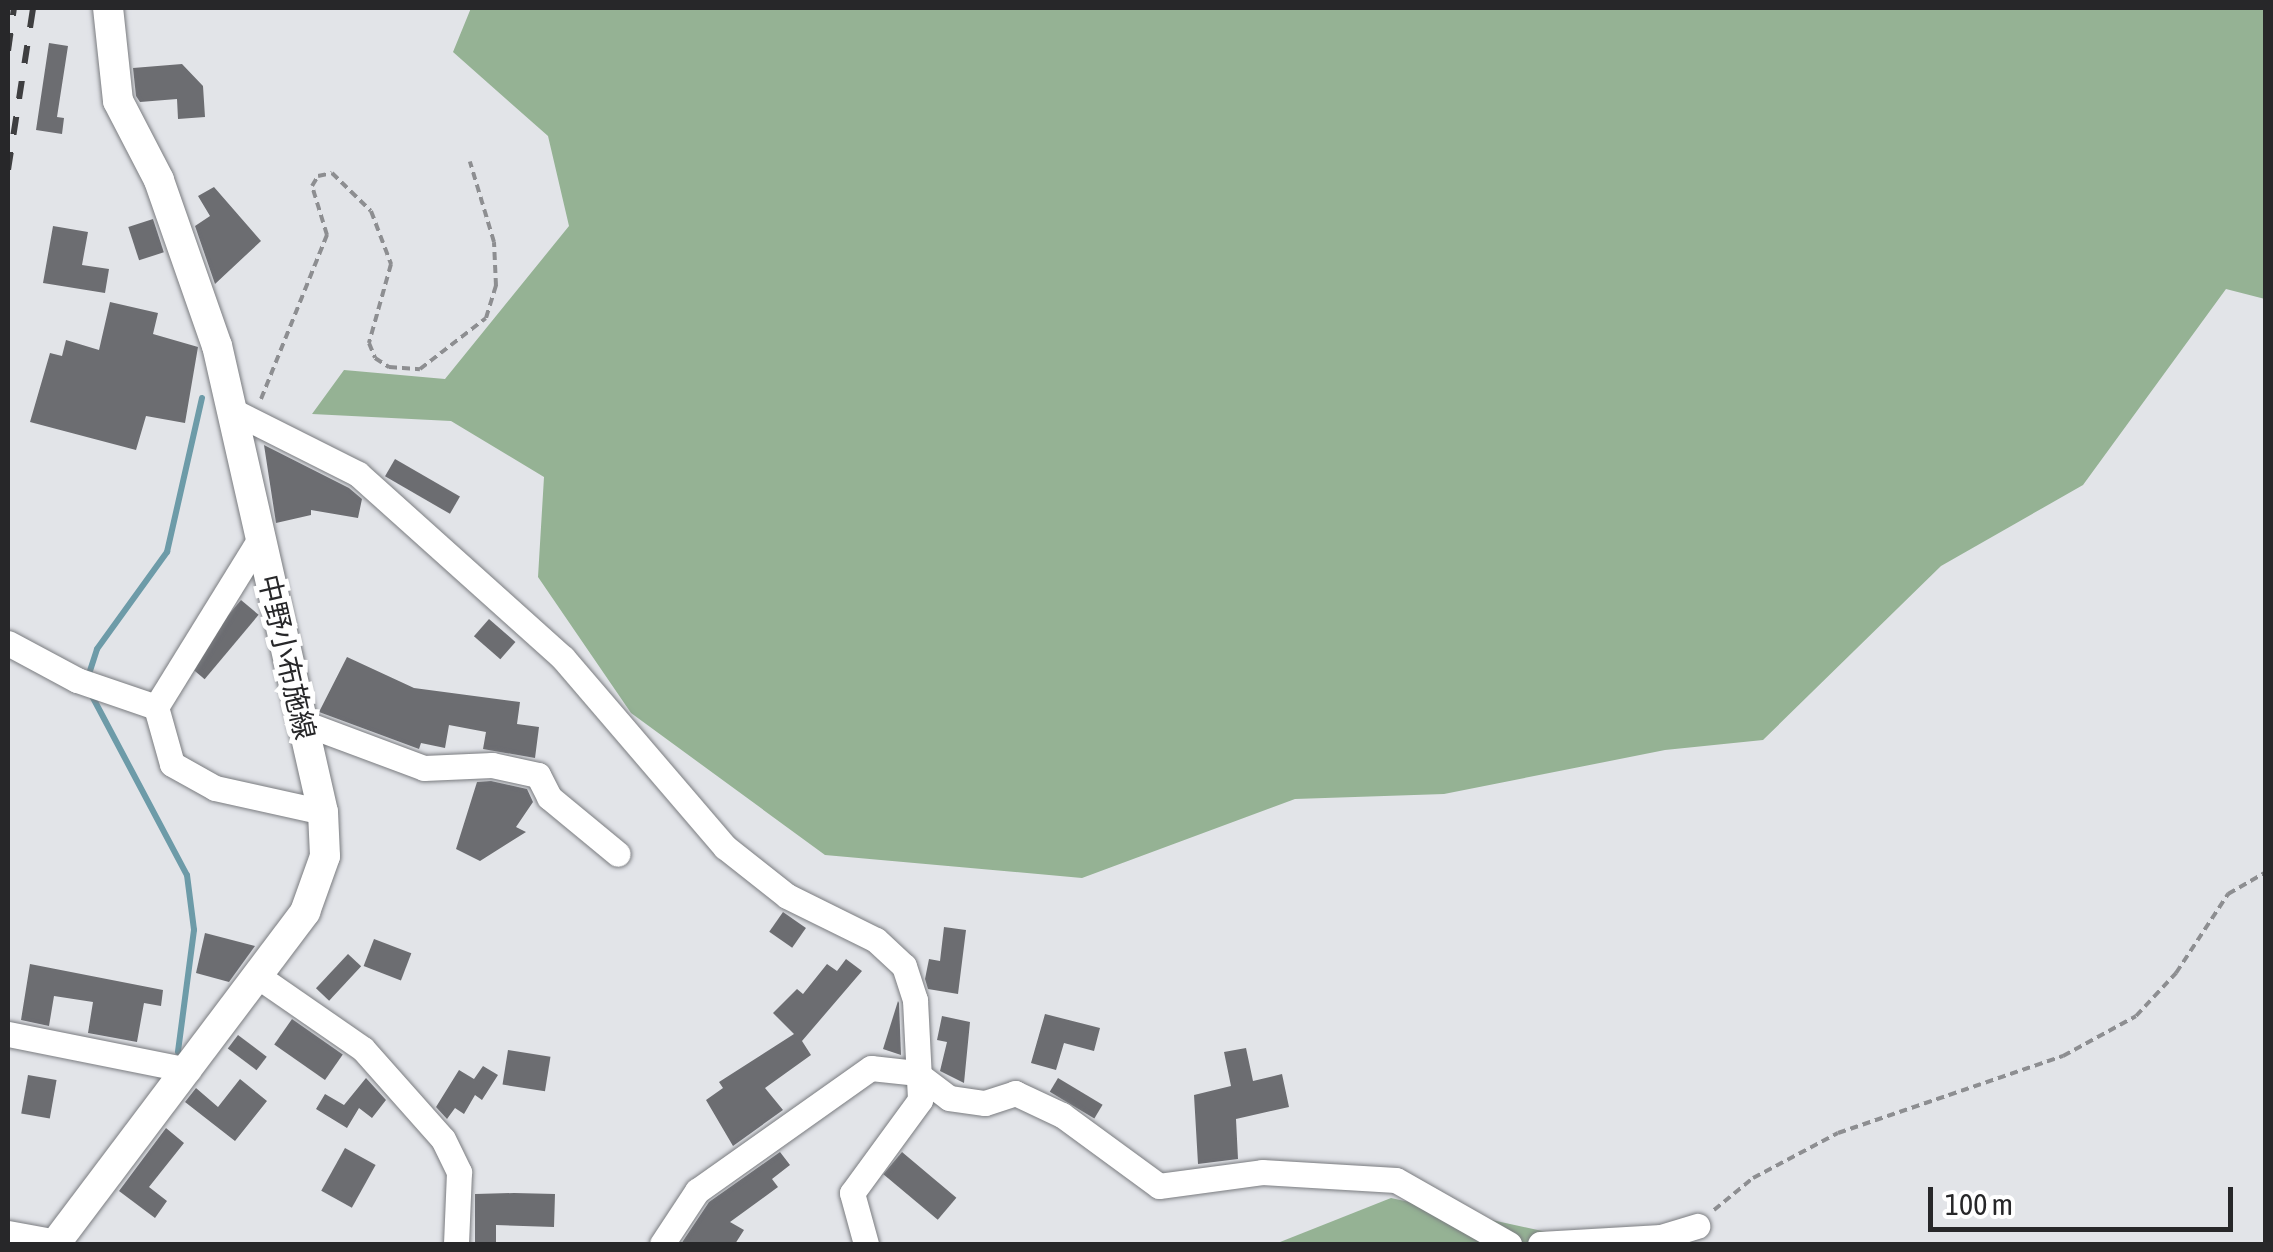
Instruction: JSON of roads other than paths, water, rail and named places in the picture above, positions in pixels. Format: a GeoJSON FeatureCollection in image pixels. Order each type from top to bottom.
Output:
{"type":"FeatureCollection","features":[{"type":"Feature","properties":{"kind":"main road","name":"中野小布施線"},"geometry":{"type":"LineString","coordinates":[[56,1243],[306,912],[325,856],[323,812],[261,538],[243,414],[187,256],[118,100],[108,8]]}},
{"type":"Feature","properties":{"kind":"street"},"geometry":{"type":"LineString","coordinates":[[243,414],[358,474],[563,658],[725,847],[787,896],[876,940],[904,966],[915,1000],[920,1100],[852,1194],[866,1244]]}},
{"type":"Feature","properties":{"kind":"street"},"geometry":{"type":"LineString","coordinates":[[261,538],[156,707],[172,764],[215,788],[323,812]]}},
{"type":"Feature","properties":{"kind":"street"},"geometry":{"type":"LineString","coordinates":[[8,642],[77,680],[156,707]]}},
{"type":"Feature","properties":{"kind":"street"},"geometry":{"type":"LineString","coordinates":[[301,722],[424,768],[492,765],[538,775],[549,798],[618,854]]}},
{"type":"Feature","properties":{"kind":"street"},"geometry":{"type":"LineString","coordinates":[[260,977],[363,1049],[444,1138],[458,1172],[456,1244]]}},
{"type":"Feature","properties":{"kind":"street"},"geometry":{"type":"LineString","coordinates":[[8,1034],[188,1070]]}},
{"type":"Feature","properties":{"kind":"street"},"geometry":{"type":"LineString","coordinates":[[662,1244],[697,1190],[776,1140],[839,1086],[871,1068],[916,1073],[949,1098],[985,1104],[1015,1093],[1046,1108],[1159,1186],[1262,1172],[1396,1180],[1509,1244]]}},
{"type":"Feature","properties":{"kind":"street"},"geometry":{"type":"LineString","coordinates":[[1540,1244],[1662,1237],[1697,1226]]}},
{"type":"Feature","properties":{"kind":"street"},"geometry":{"type":"LineString","coordinates":[[8,1234],[56,1243]]}},
{"type":"Feature","properties":{"kind":"waterway"},"geometry":{"type":"LineString","coordinates":[[88,677],[97,649],[167,552],[202,398]]}},
{"type":"Feature","properties":{"kind":"waterway"},"geometry":{"type":"LineString","coordinates":[[91,694],[187,875],[194,930],[178,1052]]}},
{"type":"Feature","properties":{"kind":"railway"},"geometry":{"type":"LineString","coordinates":[[8,51],[14,8]]}},
{"type":"Feature","properties":{"kind":"railway"},"geometry":{"type":"LineString","coordinates":[[8,170],[33,8]]}}]}
